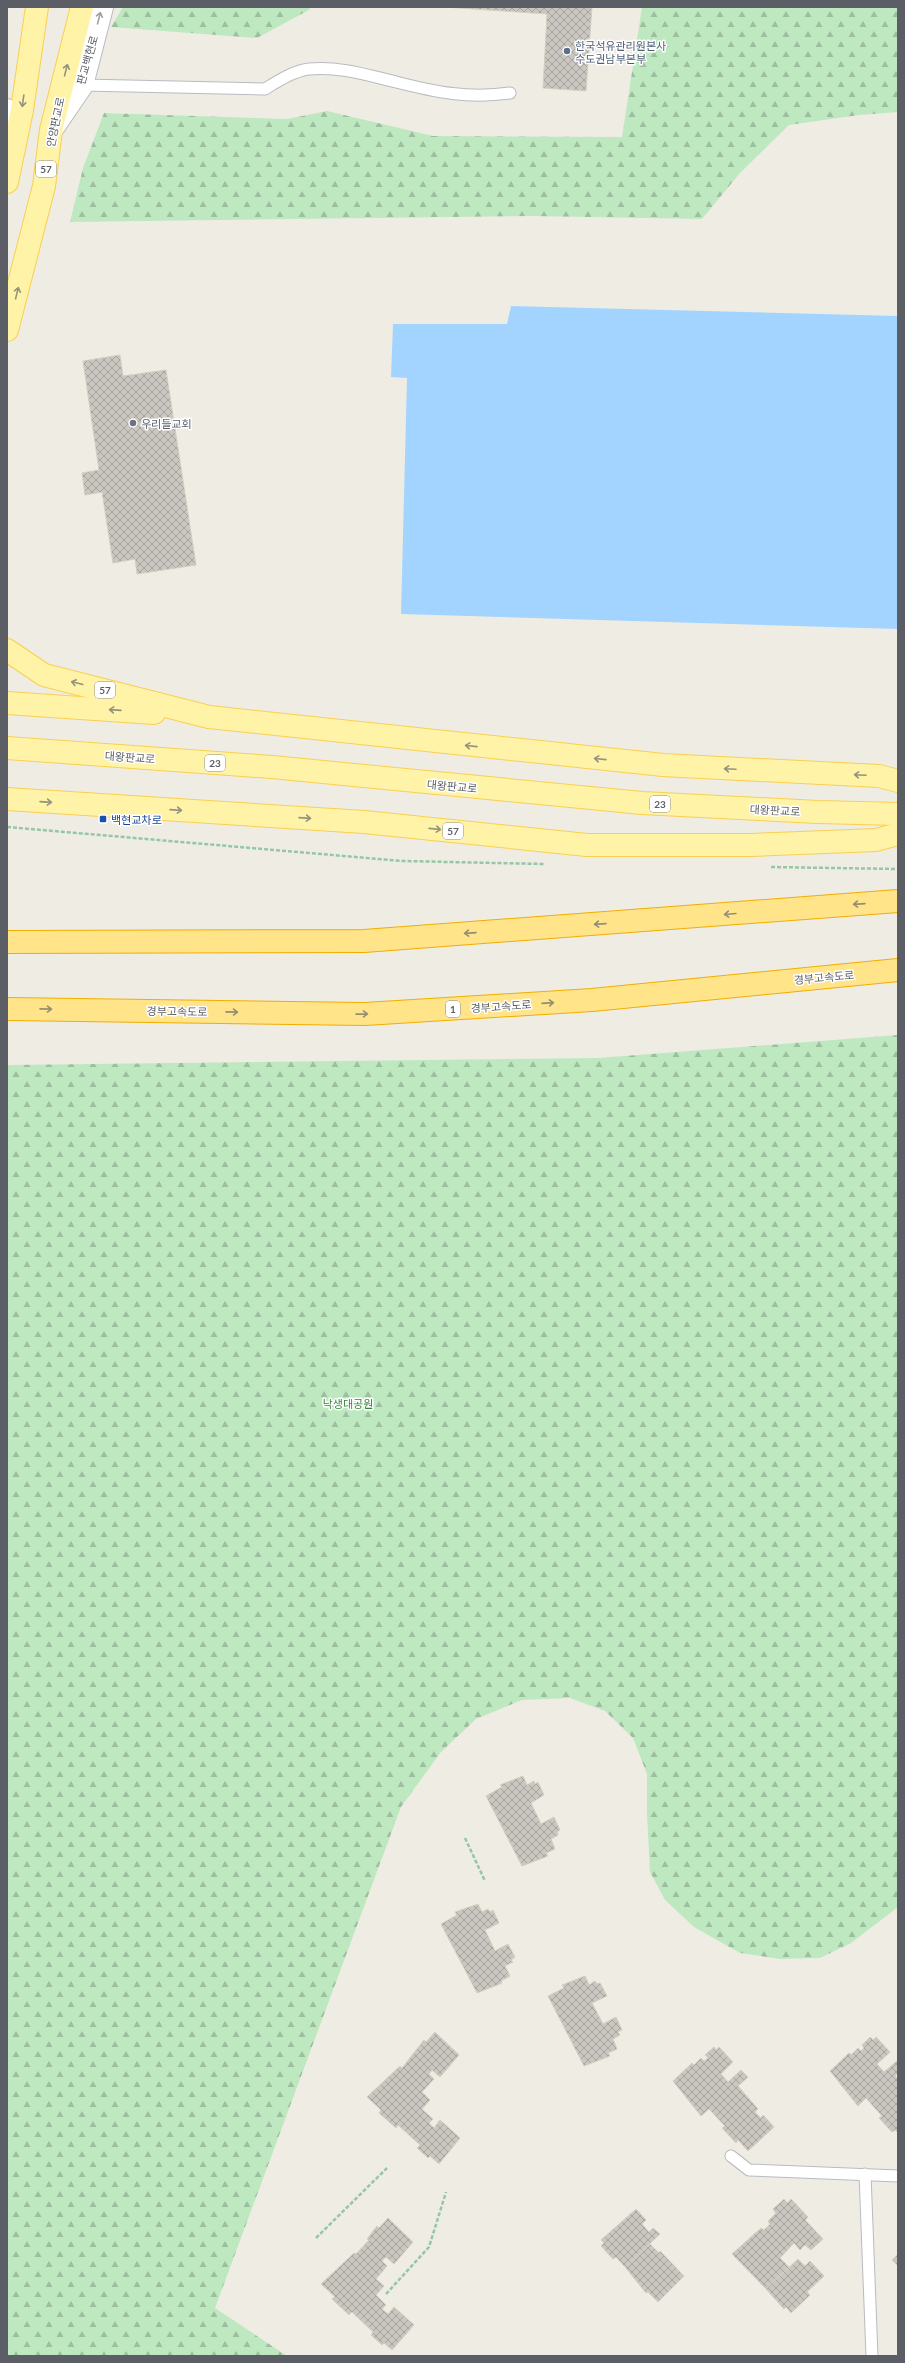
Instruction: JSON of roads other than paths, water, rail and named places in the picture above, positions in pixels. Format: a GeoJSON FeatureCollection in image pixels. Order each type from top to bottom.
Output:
{"type":"FeatureCollection","features":[{"type":"Feature","properties":{"kind":"highway"},"geometry":{"type":"LineString","coordinates":[[7,942],[364,941],[898,901]]}},
{"type":"Feature","properties":{"kind":"highway","name":"경부고속도로"},"geometry":{"type":"LineString","coordinates":[[7,1009],[364,1014],[592,1000],[898,970]]}},
{"type":"Feature","properties":{"kind":"main road"},"geometry":{"type":"LineString","coordinates":[[10,173],[37,7]]}},
{"type":"Feature","properties":{"kind":"main road","name":"안양판교로"},"geometry":{"type":"LineString","coordinates":[[7,330],[44,186],[51,130],[82,7]]}},
{"type":"Feature","properties":{"kind":"main road","name":"57"},"geometry":{"type":"LineString","coordinates":[[7,650],[44,675],[210,717],[663,766],[879,776],[898,781]]}},
{"type":"Feature","properties":{"kind":"main road"},"geometry":{"type":"LineString","coordinates":[[7,703],[210,717]]}},
{"type":"Feature","properties":{"kind":"main road","name":"대왕판교로"},"geometry":{"type":"LineString","coordinates":[[7,748],[272,767],[422,783],[642,803],[818,812],[898,814]]}},
{"type":"Feature","properties":{"kind":"main road","name":"57"},"geometry":{"type":"LineString","coordinates":[[7,799],[364,822],[587,845],[751,845],[876,840],[898,834]]}},
{"type":"Feature","properties":{"kind":"street","name":"판교백현로"},"geometry":{"type":"LineString","coordinates":[[51,130],[82,85],[102,7]]}},
{"type":"Feature","properties":{"kind":"street"},"geometry":{"type":"LineString","coordinates":[[7,110],[10,173]]}},
{"type":"Feature","properties":{"kind":"lane"},"geometry":{"type":"LineString","coordinates":[[82,85],[265,89],[286,76],[308,69],[334,68],[457,95],[484,97],[510,93]]}},
{"type":"Feature","properties":{"kind":"lane"},"geometry":{"type":"LineString","coordinates":[[731,2156],[749,2170],[898,2176]]}},
{"type":"Feature","properties":{"kind":"lane"},"geometry":{"type":"LineString","coordinates":[[865,2174],[872,2356]]}},
{"type":"Feature","properties":{"kind":"water"},"geometry":{"type":"Polygon","coordinates":[[[511,306],[898,316],[898,629],[401,614],[407,378],[391,377],[393,324],[507,324],[511,306]]]}},
{"type":"Feature","properties":{"kind":"place","name":"한국석유관리원본사 수도권남부본부"},"geometry":{"type":"Point","coordinates":[567,51]}},
{"type":"Feature","properties":{"kind":"place","name":"우리들교회"},"geometry":{"type":"Point","coordinates":[133,423]}},
{"type":"Feature","properties":{"kind":"place","name":"백현교차로"},"geometry":{"type":"Point","coordinates":[103,819]}},
{"type":"Feature","properties":{"kind":"park label","name":"낙생대공원"},"geometry":{"type":"Point","coordinates":[348,1403]}}]}
